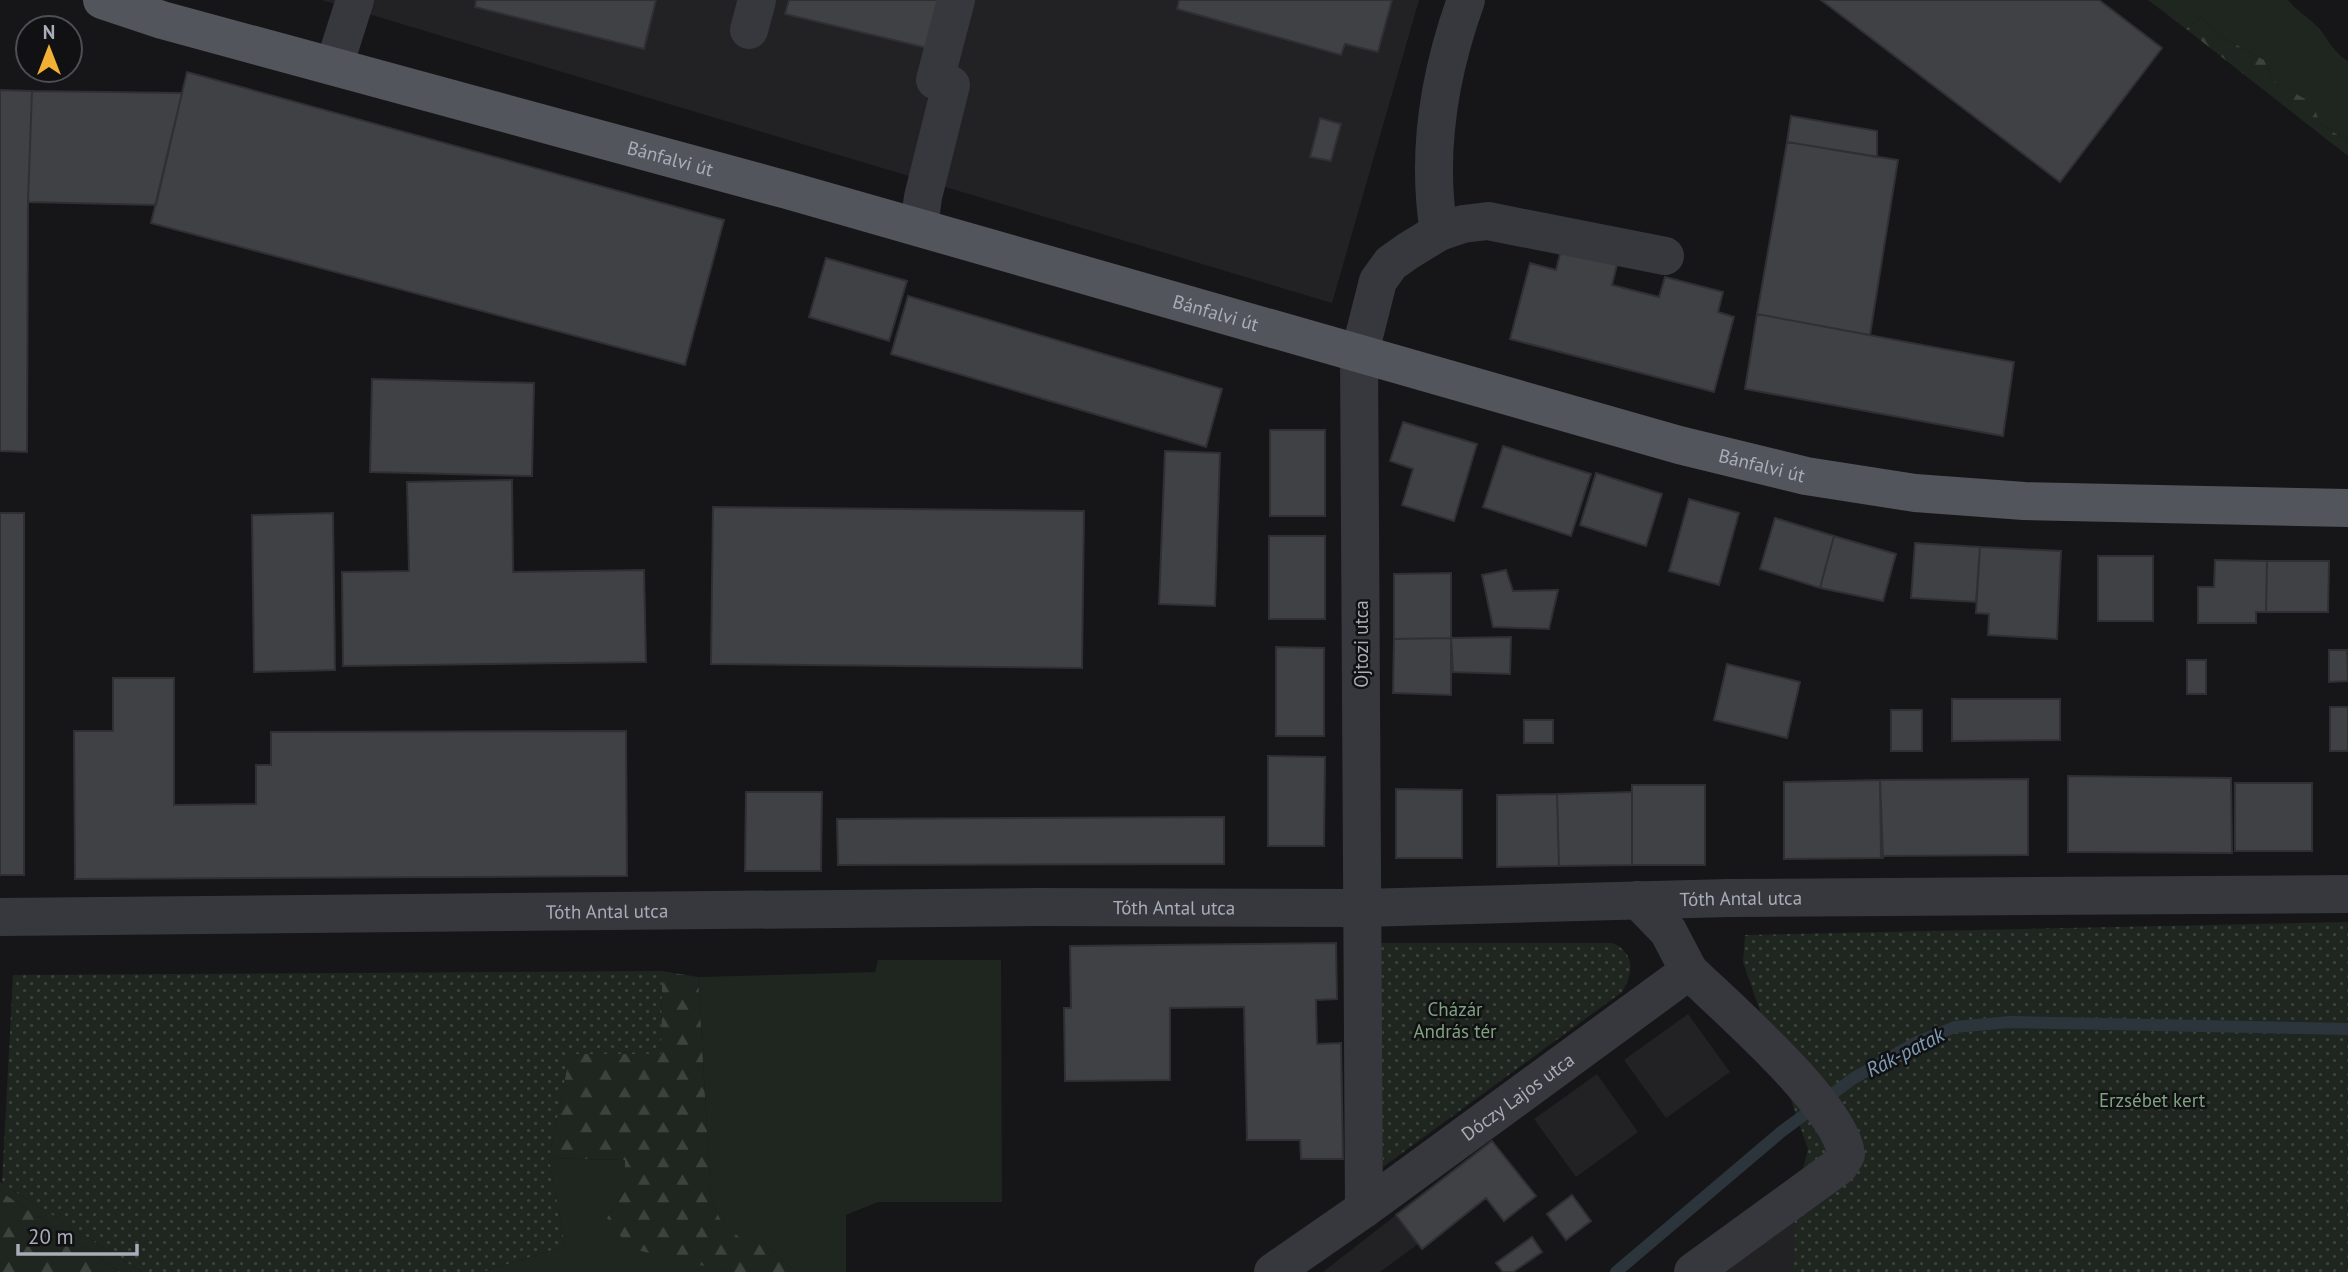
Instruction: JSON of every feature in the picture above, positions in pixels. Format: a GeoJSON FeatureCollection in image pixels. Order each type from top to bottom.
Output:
{"type":"FeatureCollection","features":[{"type":"Feature","properties":{"kind":"main road","name":"Bánfalvi út"},"geometry":{"type":"LineString","coordinates":[[102,0],[162,20],[919,227],[1359,356],[1679,445],[1806,476],[1915,493],[2024,502],[2348,508]]}},
{"type":"Feature","properties":{"kind":"street"},"geometry":{"type":"LineString","coordinates":[[334,66],[355,0]]}},
{"type":"Feature","properties":{"kind":"street"},"geometry":{"type":"LineString","coordinates":[[919,227],[956,0]]}},
{"type":"Feature","properties":{"kind":"street"},"geometry":{"type":"LineString","coordinates":[[1466,0],[1454,37],[1434,132],[1432,191],[1438,232],[1488,221],[1665,256]]}},
{"type":"Feature","properties":{"kind":"street","name":"Ojtozi utca"},"geometry":{"type":"LineString","coordinates":[[1364,1209],[1359,356],[1377,281],[1391,264],[1438,232]]}},
{"type":"Feature","properties":{"kind":"street","name":"Tóth Antal utca"},"geometry":{"type":"LineString","coordinates":[[0,917],[1020,907],[1362,920],[1638,900],[2348,894]]}},
{"type":"Feature","properties":{"kind":"street"},"geometry":{"type":"LineString","coordinates":[[1638,900],[1668,931],[1689,971],[1801,1080],[1843,1141],[1846,1155],[1839,1166],[1693,1272]]}},
{"type":"Feature","properties":{"kind":"street","name":"Dóczy Lajos utca"},"geometry":{"type":"LineString","coordinates":[[1273,1272],[1364,1209],[1689,971]]}},
{"type":"Feature","properties":{"kind":"shaded area"},"geometry":{"type":"Polygon","coordinates":[[[322,0],[1419,0],[1332,303],[322,0]]]}},
{"type":"Feature","properties":{"kind":"shaded area"},"geometry":{"type":"Polygon","coordinates":[[[1688,1014],[1730,1072],[1666,1118],[1624,1060],[1688,1014]]]}},
{"type":"Feature","properties":{"kind":"shaded area"},"geometry":{"type":"Polygon","coordinates":[[[1597,1074],[1638,1132],[1576,1177],[1534,1119],[1597,1074]]]}},
{"type":"Feature","properties":{"kind":"shaded area"},"geometry":{"type":"Polygon","coordinates":[[[1795,1202],[1810,1272],[1707,1272],[1795,1202]]]}},
{"type":"Feature","properties":{"kind":"shaded area"},"geometry":{"type":"Polygon","coordinates":[[[1396,1215],[1418,1244],[1380,1272],[1323,1272],[1396,1215]]]}},
{"type":"Feature","properties":{"kind":"green space"},"geometry":{"type":"Polygon","coordinates":[[[2148,0],[2288,0],[2318,27],[2334,49],[2348,61],[2348,142],[2320,123],[2311,103],[2274,81],[2264,60],[2222,37],[2201,17],[2186,29],[2148,0]]]}},
{"type":"Feature","properties":{"kind":"green space"},"geometry":{"type":"Polygon","coordinates":[[[2201,17],[2222,37],[2264,60],[2274,81],[2312,103],[2320,123],[2348,142],[2348,156],[2186,29],[2201,17]]]}},
{"type":"Feature","properties":{"kind":"green space","name":"Erzsébet kert"},"geometry":{"type":"Polygon","coordinates":[[[2348,922],[2348,1272],[1794,1272],[1795,1202],[1808,1149],[1743,962],[1745,935],[2348,922]]]}},
{"type":"Feature","properties":{"kind":"green space","name":"Cházár András tér"},"geometry":{"type":"Polygon","coordinates":[[[1376,943],[1612,943],[1625,952],[1630,971],[1622,992],[1383,1167],[1376,943]]]}},
{"type":"Feature","properties":{"kind":"green space"},"geometry":{"type":"Polygon","coordinates":[[[878,960],[1001,960],[1002,1202],[878,1202],[846,1215],[846,1272],[795,1272],[762,1241],[742,1241],[720,1219],[711,1198],[698,977],[875,972],[878,960]]]}},
{"type":"Feature","properties":{"kind":"green space"},"geometry":{"type":"Polygon","coordinates":[[[662,971],[698,977],[711,1198],[720,1219],[742,1240],[762,1241],[795,1272],[730,1272],[641,1251],[622,1238],[607,1218],[625,1190],[625,1160],[549,1158],[570,1053],[661,1054],[662,971]]]}},
{"type":"Feature","properties":{"kind":"green space"},"geometry":{"type":"Polygon","coordinates":[[[662,971],[661,1054],[570,1054],[549,1158],[565,1246],[482,1272],[142,1272],[2,1183],[13,975],[662,971]]]}},
{"type":"Feature","properties":{"kind":"green space"},"geometry":{"type":"Polygon","coordinates":[[[549,1158],[625,1160],[625,1190],[607,1218],[693,1262],[730,1272],[482,1272],[565,1246],[549,1158]]]}},
{"type":"Feature","properties":{"kind":"green space"},"geometry":{"type":"Polygon","coordinates":[[[0,1182],[142,1272],[120,1272],[0,1191],[0,1182]]]}},
{"type":"Feature","properties":{"kind":"green space"},"geometry":{"type":"Polygon","coordinates":[[[0,1191],[120,1272],[0,1272],[0,1191]]]}},
{"type":"Feature","properties":{"kind":"building"},"geometry":{"type":"Polygon","coordinates":[[[476,0],[656,0],[644,49],[475,7],[476,0]]]}},
{"type":"Feature","properties":{"kind":"building"},"geometry":{"type":"Polygon","coordinates":[[[789,0],[938,0],[927,48],[785,14],[789,0]]]}},
{"type":"Feature","properties":{"kind":"building"},"geometry":{"type":"Polygon","coordinates":[[[1179,0],[1392,0],[1378,52],[1345,44],[1341,55],[1177,9],[1179,0]]]}},
{"type":"Feature","properties":{"kind":"building"},"geometry":{"type":"Polygon","coordinates":[[[1821,0],[2099,0],[2162,48],[2060,182],[1821,0]]]}},
{"type":"Feature","properties":{"kind":"building"},"geometry":{"type":"Polygon","coordinates":[[[187,72],[724,220],[685,365],[151,223],[187,72]]]}},
{"type":"Feature","properties":{"kind":"building"},"geometry":{"type":"Polygon","coordinates":[[[0,90],[32,91],[28,202],[27,452],[0,451],[0,90]]]}},
{"type":"Feature","properties":{"kind":"building"},"geometry":{"type":"Polygon","coordinates":[[[32,91],[182,93],[156,205],[28,202],[32,91]]]}},
{"type":"Feature","properties":{"kind":"building"},"geometry":{"type":"Polygon","coordinates":[[[1791,116],[1877,131],[1877,157],[1787,142],[1791,116]]]}},
{"type":"Feature","properties":{"kind":"building"},"geometry":{"type":"Polygon","coordinates":[[[1320,118],[1341,124],[1331,161],[1310,157],[1320,118]]]}},
{"type":"Feature","properties":{"kind":"building"},"geometry":{"type":"Polygon","coordinates":[[[1787,142],[1898,160],[1870,335],[1757,314],[1787,142]]]}},
{"type":"Feature","properties":{"kind":"building"},"geometry":{"type":"Polygon","coordinates":[[[1561,250],[1617,265],[1612,285],[1659,297],[1665,277],[1723,292],[1718,312],[1734,317],[1714,392],[1510,339],[1530,263],[1556,270],[1561,250]]]}},
{"type":"Feature","properties":{"kind":"building"},"geometry":{"type":"Polygon","coordinates":[[[826,258],[907,281],[889,341],[809,317],[826,258]]]}},
{"type":"Feature","properties":{"kind":"building"},"geometry":{"type":"Polygon","coordinates":[[[908,296],[1222,389],[1206,447],[891,354],[908,296]]]}},
{"type":"Feature","properties":{"kind":"building"},"geometry":{"type":"Polygon","coordinates":[[[1757,314],[2014,362],[2003,436],[1745,389],[1757,314]]]}},
{"type":"Feature","properties":{"kind":"building"},"geometry":{"type":"Polygon","coordinates":[[[372,379],[534,383],[532,476],[370,472],[372,379]]]}},
{"type":"Feature","properties":{"kind":"building"},"geometry":{"type":"Polygon","coordinates":[[[1403,422],[1477,444],[1454,521],[1402,505],[1413,469],[1390,461],[1403,422]]]}},
{"type":"Feature","properties":{"kind":"building"},"geometry":{"type":"Polygon","coordinates":[[[1270,430],[1325,430],[1325,516],[1270,516],[1270,430]]]}},
{"type":"Feature","properties":{"kind":"building"},"geometry":{"type":"Polygon","coordinates":[[[1503,446],[1591,474],[1571,536],[1483,507],[1503,446]]]}},
{"type":"Feature","properties":{"kind":"building"},"geometry":{"type":"Polygon","coordinates":[[[1165,451],[1220,453],[1215,606],[1159,604],[1165,451]]]}},
{"type":"Feature","properties":{"kind":"building"},"geometry":{"type":"Polygon","coordinates":[[[1596,473],[1662,494],[1646,546],[1580,525],[1596,473]]]}},
{"type":"Feature","properties":{"kind":"building"},"geometry":{"type":"Polygon","coordinates":[[[512,480],[513,572],[644,570],[646,662],[343,666],[342,572],[409,571],[407,482],[512,480]]]}},
{"type":"Feature","properties":{"kind":"building"},"geometry":{"type":"Polygon","coordinates":[[[1689,499],[1739,513],[1719,585],[1669,571],[1689,499]]]}},
{"type":"Feature","properties":{"kind":"building"},"geometry":{"type":"Polygon","coordinates":[[[713,507],[1084,511],[1082,668],[711,664],[713,507]]]}},
{"type":"Feature","properties":{"kind":"building"},"geometry":{"type":"Polygon","coordinates":[[[0,513],[24,513],[24,875],[0,875],[0,513]]]}},
{"type":"Feature","properties":{"kind":"building"},"geometry":{"type":"Polygon","coordinates":[[[333,513],[335,670],[254,672],[252,515],[333,513]]]}},
{"type":"Feature","properties":{"kind":"building"},"geometry":{"type":"Polygon","coordinates":[[[1775,518],[1834,536],[1820,588],[1760,569],[1775,518]]]}},
{"type":"Feature","properties":{"kind":"building"},"geometry":{"type":"Polygon","coordinates":[[[1269,536],[1325,536],[1325,619],[1269,619],[1269,536]]]}},
{"type":"Feature","properties":{"kind":"building"},"geometry":{"type":"Polygon","coordinates":[[[1834,536],[1896,554],[1883,601],[1820,588],[1834,536]]]}},
{"type":"Feature","properties":{"kind":"building"},"geometry":{"type":"Polygon","coordinates":[[[1915,543],[1980,547],[1976,602],[1911,598],[1915,543]]]}},
{"type":"Feature","properties":{"kind":"building"},"geometry":{"type":"Polygon","coordinates":[[[1980,547],[2061,551],[2057,639],[1988,635],[1989,614],[1976,613],[1980,547]]]}},
{"type":"Feature","properties":{"kind":"building"},"geometry":{"type":"Polygon","coordinates":[[[2098,556],[2153,556],[2153,621],[2098,621],[2098,556]]]}},
{"type":"Feature","properties":{"kind":"building"},"geometry":{"type":"Polygon","coordinates":[[[2215,560],[2267,561],[2266,612],[2256,612],[2256,623],[2198,623],[2198,587],[2214,587],[2215,560]]]}},
{"type":"Feature","properties":{"kind":"building"},"geometry":{"type":"Polygon","coordinates":[[[2267,561],[2329,561],[2328,612],[2266,612],[2267,561]]]}},
{"type":"Feature","properties":{"kind":"building"},"geometry":{"type":"Polygon","coordinates":[[[1506,570],[1513,591],[1558,590],[1549,629],[1493,627],[1482,575],[1506,570]]]}},
{"type":"Feature","properties":{"kind":"building"},"geometry":{"type":"Polygon","coordinates":[[[1451,573],[1451,638],[1394,639],[1394,574],[1451,573]]]}},
{"type":"Feature","properties":{"kind":"building"},"geometry":{"type":"Polygon","coordinates":[[[1511,637],[1510,674],[1453,672],[1451,638],[1511,637]]]}},
{"type":"Feature","properties":{"kind":"building"},"geometry":{"type":"Polygon","coordinates":[[[1451,638],[1451,695],[1393,693],[1394,639],[1451,638]]]}},
{"type":"Feature","properties":{"kind":"building"},"geometry":{"type":"Polygon","coordinates":[[[1276,647],[1324,648],[1324,736],[1276,736],[1276,647]]]}},
{"type":"Feature","properties":{"kind":"building"},"geometry":{"type":"Polygon","coordinates":[[[2329,650],[2347,650],[2348,681],[2329,682],[2329,650]]]}},
{"type":"Feature","properties":{"kind":"building"},"geometry":{"type":"Polygon","coordinates":[[[2187,660],[2206,660],[2206,694],[2187,694],[2187,660]]]}},
{"type":"Feature","properties":{"kind":"building"},"geometry":{"type":"Polygon","coordinates":[[[1727,664],[1800,682],[1787,738],[1714,720],[1727,664]]]}},
{"type":"Feature","properties":{"kind":"building"},"geometry":{"type":"Polygon","coordinates":[[[113,678],[174,678],[174,805],[256,804],[256,765],[271,765],[271,732],[626,731],[627,876],[75,879],[74,731],[113,731],[113,678]]]}},
{"type":"Feature","properties":{"kind":"building"},"geometry":{"type":"Polygon","coordinates":[[[1952,699],[2060,699],[2060,740],[1952,741],[1952,699]]]}},
{"type":"Feature","properties":{"kind":"building"},"geometry":{"type":"Polygon","coordinates":[[[2330,707],[2348,707],[2348,751],[2330,751],[2330,707]]]}},
{"type":"Feature","properties":{"kind":"building"},"geometry":{"type":"Polygon","coordinates":[[[1891,710],[1922,710],[1922,751],[1891,751],[1891,710]]]}},
{"type":"Feature","properties":{"kind":"building"},"geometry":{"type":"Polygon","coordinates":[[[1524,720],[1553,720],[1553,743],[1524,743],[1524,720]]]}},
{"type":"Feature","properties":{"kind":"building"},"geometry":{"type":"Polygon","coordinates":[[[1268,756],[1325,757],[1324,846],[1268,846],[1268,756]]]}},
{"type":"Feature","properties":{"kind":"building"},"geometry":{"type":"Polygon","coordinates":[[[2068,776],[2231,778],[2232,853],[2068,852],[2068,776]]]}},
{"type":"Feature","properties":{"kind":"building"},"geometry":{"type":"Polygon","coordinates":[[[2028,779],[2028,855],[1881,856],[1880,780],[2028,779]]]}},
{"type":"Feature","properties":{"kind":"building"},"geometry":{"type":"Polygon","coordinates":[[[1880,780],[1883,858],[1784,859],[1784,782],[1880,780]]]}},
{"type":"Feature","properties":{"kind":"building"},"geometry":{"type":"Polygon","coordinates":[[[2235,783],[2312,783],[2312,851],[2235,851],[2235,783]]]}},
{"type":"Feature","properties":{"kind":"building"},"geometry":{"type":"Polygon","coordinates":[[[1632,785],[1705,785],[1705,865],[1632,865],[1632,785]]]}},
{"type":"Feature","properties":{"kind":"building"},"geometry":{"type":"Polygon","coordinates":[[[1396,789],[1462,790],[1462,858],[1396,858],[1396,789]]]}},
{"type":"Feature","properties":{"kind":"building"},"geometry":{"type":"Polygon","coordinates":[[[746,792],[822,792],[821,871],[745,871],[746,792]]]}},
{"type":"Feature","properties":{"kind":"building"},"geometry":{"type":"Polygon","coordinates":[[[1632,792],[1632,865],[1559,866],[1557,794],[1632,792]]]}},
{"type":"Feature","properties":{"kind":"building"},"geometry":{"type":"Polygon","coordinates":[[[1557,794],[1559,866],[1497,867],[1497,795],[1557,794]]]}},
{"type":"Feature","properties":{"kind":"building"},"geometry":{"type":"Polygon","coordinates":[[[1224,817],[1224,864],[838,865],[837,819],[1224,817]]]}},
{"type":"Feature","properties":{"kind":"building"},"geometry":{"type":"Polygon","coordinates":[[[1336,943],[1337,999],[1316,1000],[1317,1044],[1341,1043],[1343,1159],[1301,1159],[1300,1140],[1247,1140],[1244,1007],[1170,1008],[1170,1080],[1065,1081],[1064,1008],[1071,1008],[1070,946],[1336,943]]]}},
{"type":"Feature","properties":{"kind":"building"},"geometry":{"type":"Polygon","coordinates":[[[1492,1141],[1536,1196],[1504,1221],[1486,1198],[1422,1249],[1396,1215],[1492,1141]]]}},
{"type":"Feature","properties":{"kind":"building"},"geometry":{"type":"Polygon","coordinates":[[[1572,1195],[1591,1221],[1566,1240],[1547,1214],[1572,1195]]]}},
{"type":"Feature","properties":{"kind":"building"},"geometry":{"type":"Polygon","coordinates":[[[1532,1237],[1542,1252],[1513,1272],[1503,1272],[1496,1263],[1532,1237]]]}},
{"type":"Feature","properties":{"kind":"waterway","name":"Rák-patak"},"geometry":{"type":"LineString","coordinates":[[1616,1272],[1781,1132],[1854,1078],[1917,1042],[1955,1027],[2010,1022],[2348,1029]]}}]}
